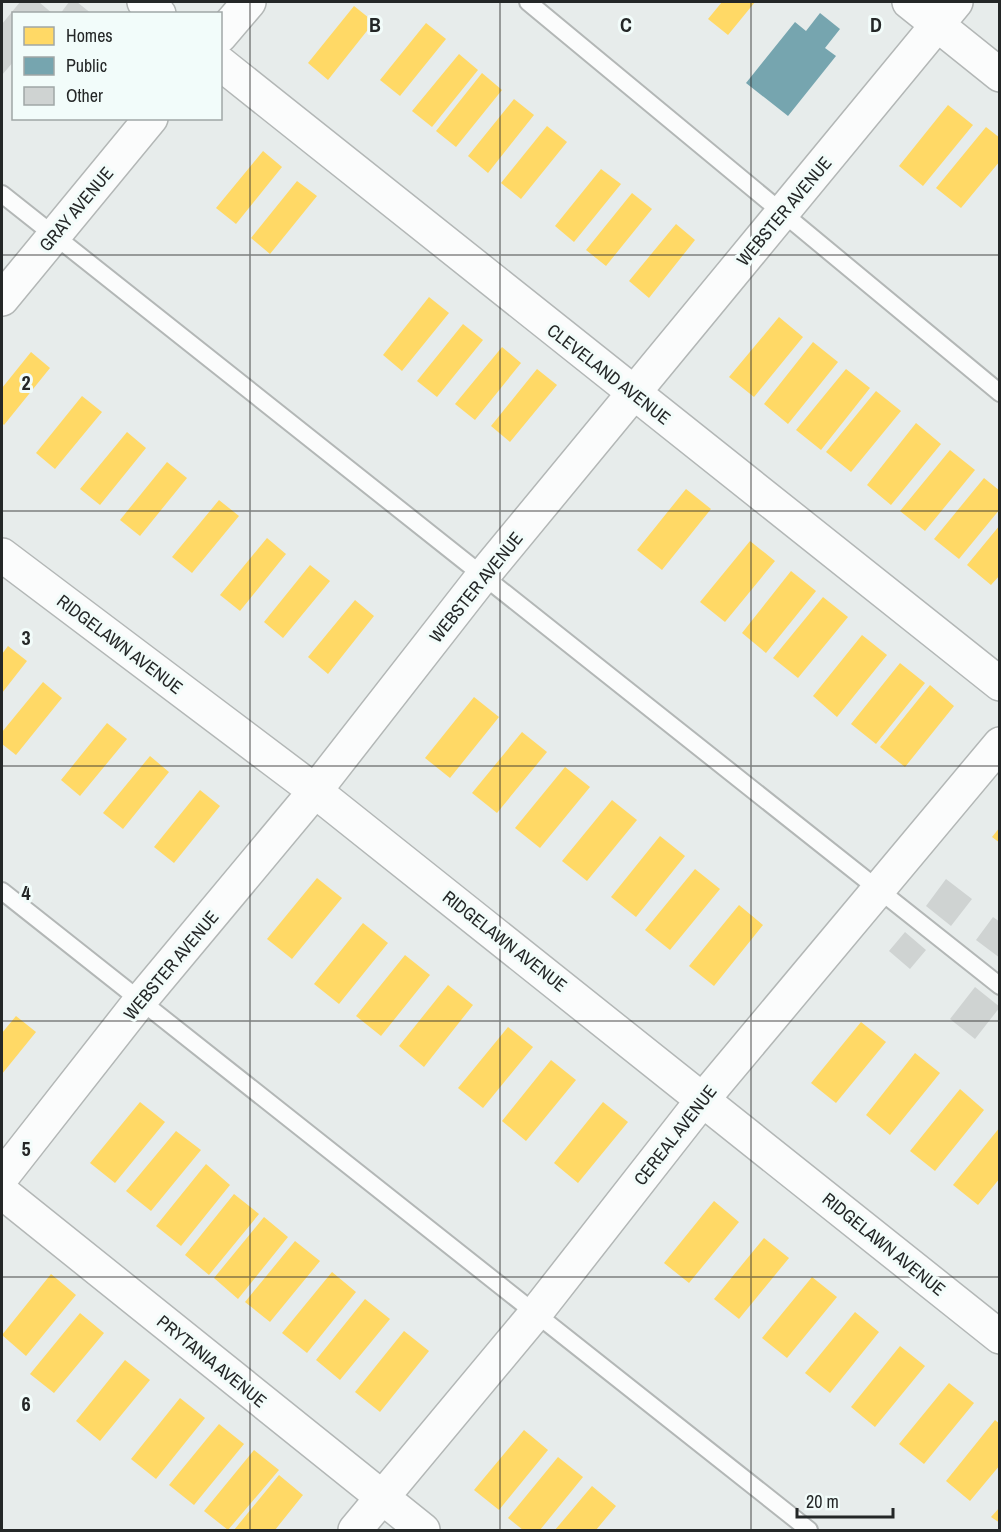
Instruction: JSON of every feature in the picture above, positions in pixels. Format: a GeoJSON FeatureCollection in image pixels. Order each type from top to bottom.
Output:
{"type":"FeatureCollection","features":[{"type":"Feature","properties":{"kind":"street"},"geometry":{"type":"LineString","coordinates":[[144,2],[156,12]]}},
{"type":"Feature","properties":{"kind":"street"},"geometry":{"type":"LineString","coordinates":[[222,34],[249,2]]}},
{"type":"Feature","properties":{"kind":"street"},"geometry":{"type":"LineString","coordinates":[[909,2],[947,13],[999,75]]}},
{"type":"Feature","properties":{"kind":"street","name":"WEBSTER AVENUE"},"geometry":{"type":"LineString","coordinates":[[2,1177],[140,1001],[315,791],[482,577],[947,13]]}},
{"type":"Feature","properties":{"kind":"street","name":"CLEVELAND AVENUE"},"geometry":{"type":"LineString","coordinates":[[222,65],[999,684]]}},
{"type":"Feature","properties":{"kind":"street","name":"GRAY AVENUE"},"geometry":{"type":"LineString","coordinates":[[2,299],[149,120]]}},
{"type":"Feature","properties":{"kind":"street","name":"RIDGELAWN AVENUE"},"geometry":{"type":"LineString","coordinates":[[2,555],[315,791],[704,1098],[999,1337]]}},
{"type":"Feature","properties":{"kind":"street","name":"CEREAL AVENUE"},"geometry":{"type":"LineString","coordinates":[[355,1530],[535,1314],[704,1098],[999,744]]}},
{"type":"Feature","properties":{"kind":"street","name":"PRYTANIA AVENUE"},"geometry":{"type":"LineString","coordinates":[[2,1192],[423,1530]]}},
{"type":"Feature","properties":{"kind":"lane"},"geometry":{"type":"LineString","coordinates":[[528,2],[999,393]]}},
{"type":"Feature","properties":{"kind":"lane"},"geometry":{"type":"LineString","coordinates":[[2,194],[999,986]]}},
{"type":"Feature","properties":{"kind":"lane"},"geometry":{"type":"LineString","coordinates":[[2,891],[809,1530]]}},
{"type":"Feature","properties":{"kind":"building: Homes"},"geometry":{"type":"Polygon","coordinates":[[[722,2],[755,2],[728,35],[708,19],[722,2]]]}},
{"type":"Feature","properties":{"kind":"building: Homes"},"geometry":{"type":"Polygon","coordinates":[[[354,6],[374,22],[328,80],[308,63],[354,6]]]}},
{"type":"Feature","properties":{"kind":"building: Homes"},"geometry":{"type":"Polygon","coordinates":[[[426,23],[446,39],[400,96],[380,80],[426,23]]]}},
{"type":"Feature","properties":{"kind":"building: Homes"},"geometry":{"type":"Polygon","coordinates":[[[459,54],[478,70],[432,127],[412,111],[459,54]]]}},
{"type":"Feature","properties":{"kind":"building: Homes"},"geometry":{"type":"Polygon","coordinates":[[[482,73],[502,90],[456,147],[436,131],[482,73]]]}},
{"type":"Feature","properties":{"kind":"building: Homes"},"geometry":{"type":"Polygon","coordinates":[[[514,99],[534,115],[488,173],[468,156],[514,99]]]}},
{"type":"Feature","properties":{"kind":"building: Homes"},"geometry":{"type":"Polygon","coordinates":[[[948,105],[973,125],[923,186],[899,166],[948,105]]]}},
{"type":"Feature","properties":{"kind":"building: Homes"},"geometry":{"type":"Polygon","coordinates":[[[547,126],[567,142],[521,199],[501,183],[547,126]]]}},
{"type":"Feature","properties":{"kind":"building: Homes"},"geometry":{"type":"Polygon","coordinates":[[[986,127],[1000,138],[1000,161],[961,208],[936,188],[986,127]]]}},
{"type":"Feature","properties":{"kind":"building: Homes"},"geometry":{"type":"Polygon","coordinates":[[[263,151],[282,167],[236,224],[216,208],[263,151]]]}},
{"type":"Feature","properties":{"kind":"building: Homes"},"geometry":{"type":"Polygon","coordinates":[[[601,169],[621,184],[574,242],[555,226],[601,169]]]}},
{"type":"Feature","properties":{"kind":"building: Homes"},"geometry":{"type":"Polygon","coordinates":[[[297,181],[317,196],[270,254],[251,238],[297,181]]]}},
{"type":"Feature","properties":{"kind":"building: Homes"},"geometry":{"type":"Polygon","coordinates":[[[632,193],[652,209],[606,266],[586,250],[632,193]]]}},
{"type":"Feature","properties":{"kind":"building: Homes"},"geometry":{"type":"Polygon","coordinates":[[[676,224],[695,240],[649,298],[629,281],[676,224]]]}},
{"type":"Feature","properties":{"kind":"building: Homes"},"geometry":{"type":"Polygon","coordinates":[[[429,297],[449,313],[402,371],[383,355],[429,297]]]}},
{"type":"Feature","properties":{"kind":"building: Homes"},"geometry":{"type":"Polygon","coordinates":[[[779,317],[803,337],[754,397],[729,377],[779,317]]]}},
{"type":"Feature","properties":{"kind":"building: Homes"},"geometry":{"type":"Polygon","coordinates":[[[463,324],[483,340],[437,397],[417,381],[463,324]]]}},
{"type":"Feature","properties":{"kind":"building: Homes"},"geometry":{"type":"Polygon","coordinates":[[[813,342],[838,362],[788,424],[764,404],[813,342]]]}},
{"type":"Feature","properties":{"kind":"building: Homes"},"geometry":{"type":"Polygon","coordinates":[[[502,347],[521,363],[475,420],[455,404],[502,347]]]}},
{"type":"Feature","properties":{"kind":"building: Homes"},"geometry":{"type":"Polygon","coordinates":[[[31,352],[50,368],[4,425],[2,423],[2,388],[31,352]]]}},
{"type":"Feature","properties":{"kind":"building: Homes"},"geometry":{"type":"Polygon","coordinates":[[[537,369],[557,385],[510,442],[491,426],[537,369]]]}},
{"type":"Feature","properties":{"kind":"building: Homes"},"geometry":{"type":"Polygon","coordinates":[[[846,369],[870,388],[821,450],[796,430],[846,369]]]}},
{"type":"Feature","properties":{"kind":"building: Homes"},"geometry":{"type":"Polygon","coordinates":[[[876,391],[901,411],[851,472],[826,452],[876,391]]]}},
{"type":"Feature","properties":{"kind":"building: Homes"},"geometry":{"type":"Polygon","coordinates":[[[82,396],[102,412],[55,469],[36,453],[82,396]]]}},
{"type":"Feature","properties":{"kind":"building: Homes"},"geometry":{"type":"Polygon","coordinates":[[[916,423],[941,444],[891,505],[867,485],[916,423]]]}},
{"type":"Feature","properties":{"kind":"building: Homes"},"geometry":{"type":"Polygon","coordinates":[[[127,432],[146,448],[100,505],[80,489],[127,432]]]}},
{"type":"Feature","properties":{"kind":"building: Homes"},"geometry":{"type":"Polygon","coordinates":[[[950,450],[975,470],[925,531],[900,511],[950,450]]]}},
{"type":"Feature","properties":{"kind":"building: Homes"},"geometry":{"type":"Polygon","coordinates":[[[167,462],[187,478],[140,536],[120,520],[167,462]]]}},
{"type":"Feature","properties":{"kind":"building: Homes"},"geometry":{"type":"Polygon","coordinates":[[[984,478],[1000,491],[1000,509],[959,559],[934,539],[984,478]]]}},
{"type":"Feature","properties":{"kind":"building: Homes"},"geometry":{"type":"Polygon","coordinates":[[[686,489],[711,509],[662,570],[637,550],[686,489]]]}},
{"type":"Feature","properties":{"kind":"building: Homes"},"geometry":{"type":"Polygon","coordinates":[[[219,500],[239,516],[192,573],[172,557],[219,500]]]}},
{"type":"Feature","properties":{"kind":"building: Homes"},"geometry":{"type":"Polygon","coordinates":[[[1000,525],[1000,575],[991,585],[967,565],[1000,525]]]}},
{"type":"Feature","properties":{"kind":"building: Homes"},"geometry":{"type":"Polygon","coordinates":[[[267,538],[286,554],[240,611],[220,595],[267,538]]]}},
{"type":"Feature","properties":{"kind":"building: Homes"},"geometry":{"type":"Polygon","coordinates":[[[750,541],[775,561],[725,622],[700,602],[750,541]]]}},
{"type":"Feature","properties":{"kind":"building: Homes"},"geometry":{"type":"Polygon","coordinates":[[[310,565],[330,581],[283,638],[264,622],[310,565]]]}},
{"type":"Feature","properties":{"kind":"building: Homes"},"geometry":{"type":"Polygon","coordinates":[[[791,571],[816,591],[766,653],[742,633],[791,571]]]}},
{"type":"Feature","properties":{"kind":"building: Homes"},"geometry":{"type":"Polygon","coordinates":[[[823,597],[848,617],[798,678],[773,658],[823,597]]]}},
{"type":"Feature","properties":{"kind":"building: Homes"},"geometry":{"type":"Polygon","coordinates":[[[355,600],[374,616],[328,674],[308,657],[355,600]]]}},
{"type":"Feature","properties":{"kind":"building: Homes"},"geometry":{"type":"Polygon","coordinates":[[[862,635],[887,655],[837,717],[813,696],[862,635]]]}},
{"type":"Feature","properties":{"kind":"building: Homes"},"geometry":{"type":"Polygon","coordinates":[[[8,646],[27,661],[2,693],[2,654],[8,646]]]}},
{"type":"Feature","properties":{"kind":"building: Homes"},"geometry":{"type":"Polygon","coordinates":[[[900,663],[925,683],[876,744],[851,724],[900,663]]]}},
{"type":"Feature","properties":{"kind":"building: Homes"},"geometry":{"type":"Polygon","coordinates":[[[43,682],[62,698],[16,755],[2,744],[2,732],[43,682]]]}},
{"type":"Feature","properties":{"kind":"building: Homes"},"geometry":{"type":"Polygon","coordinates":[[[930,685],[954,706],[905,767],[880,747],[930,685]]]}},
{"type":"Feature","properties":{"kind":"building: Homes"},"geometry":{"type":"Polygon","coordinates":[[[474,697],[499,717],[450,778],[425,758],[474,697]]]}},
{"type":"Feature","properties":{"kind":"building: Homes"},"geometry":{"type":"Polygon","coordinates":[[[107,723],[127,739],[80,796],[61,780],[107,723]]]}},
{"type":"Feature","properties":{"kind":"building: Homes"},"geometry":{"type":"Polygon","coordinates":[[[522,732],[547,752],[497,813],[472,793],[522,732]]]}},
{"type":"Feature","properties":{"kind":"building: Homes"},"geometry":{"type":"Polygon","coordinates":[[[150,756],[169,772],[123,829],[103,813],[150,756]]]}},
{"type":"Feature","properties":{"kind":"building: Homes"},"geometry":{"type":"Polygon","coordinates":[[[565,767],[590,787],[540,848],[515,828],[565,767]]]}},
{"type":"Feature","properties":{"kind":"building: Homes"},"geometry":{"type":"Polygon","coordinates":[[[200,790],[220,806],[174,863],[154,847],[200,790]]]}},
{"type":"Feature","properties":{"kind":"building: Homes"},"geometry":{"type":"Polygon","coordinates":[[[612,800],[637,820],[587,881],[562,861],[612,800]]]}},
{"type":"Feature","properties":{"kind":"building: Homes"},"geometry":{"type":"Polygon","coordinates":[[[1000,827],[1000,843],[992,837],[1000,827]]]}},
{"type":"Feature","properties":{"kind":"building: Homes"},"geometry":{"type":"Polygon","coordinates":[[[660,836],[685,856],[636,917],[611,897],[660,836]]]}},
{"type":"Feature","properties":{"kind":"building: Homes"},"geometry":{"type":"Polygon","coordinates":[[[695,869],[720,889],[670,950],[645,930],[695,869]]]}},
{"type":"Feature","properties":{"kind":"building: Homes"},"geometry":{"type":"Polygon","coordinates":[[[317,878],[342,898],[292,959],[267,939],[317,878]]]}},
{"type":"Feature","properties":{"kind":"building: Homes"},"geometry":{"type":"Polygon","coordinates":[[[739,905],[763,925],[714,986],[689,966],[739,905]]]}},
{"type":"Feature","properties":{"kind":"building: Homes"},"geometry":{"type":"Polygon","coordinates":[[[363,923],[388,943],[339,1004],[314,984],[363,923]]]}},
{"type":"Feature","properties":{"kind":"building: Homes"},"geometry":{"type":"Polygon","coordinates":[[[405,955],[430,975],[381,1036],[356,1016],[405,955]]]}},
{"type":"Feature","properties":{"kind":"building: Homes"},"geometry":{"type":"Polygon","coordinates":[[[448,985],[473,1005],[424,1067],[399,1046],[448,985]]]}},
{"type":"Feature","properties":{"kind":"building: Homes"},"geometry":{"type":"Polygon","coordinates":[[[16,1016],[36,1032],[2,1074],[2,1033],[16,1016]]]}},
{"type":"Feature","properties":{"kind":"building: Homes"},"geometry":{"type":"Polygon","coordinates":[[[861,1022],[886,1042],[836,1103],[811,1083],[861,1022]]]}},
{"type":"Feature","properties":{"kind":"building: Homes"},"geometry":{"type":"Polygon","coordinates":[[[508,1027],[533,1047],[483,1108],[458,1088],[508,1027]]]}},
{"type":"Feature","properties":{"kind":"building: Homes"},"geometry":{"type":"Polygon","coordinates":[[[915,1053],[940,1073],[890,1135],[866,1115],[915,1053]]]}},
{"type":"Feature","properties":{"kind":"building: Homes"},"geometry":{"type":"Polygon","coordinates":[[[551,1060],[576,1080],[526,1141],[502,1121],[551,1060]]]}},
{"type":"Feature","properties":{"kind":"building: Homes"},"geometry":{"type":"Polygon","coordinates":[[[960,1089],[984,1110],[935,1171],[910,1151],[960,1089]]]}},
{"type":"Feature","properties":{"kind":"building: Homes"},"geometry":{"type":"Polygon","coordinates":[[[140,1102],[165,1122],[115,1183],[90,1163],[140,1102]]]}},
{"type":"Feature","properties":{"kind":"building: Homes"},"geometry":{"type":"Polygon","coordinates":[[[603,1102],[628,1122],[578,1183],[554,1163],[603,1102]]]}},
{"type":"Feature","properties":{"kind":"building: Homes"},"geometry":{"type":"Polygon","coordinates":[[[1000,1127],[1000,1178],[978,1205],[953,1185],[1000,1127]]]}},
{"type":"Feature","properties":{"kind":"building: Homes"},"geometry":{"type":"Polygon","coordinates":[[[176,1131],[201,1150],[151,1211],[126,1191],[176,1131]]]}},
{"type":"Feature","properties":{"kind":"building: Homes"},"geometry":{"type":"Polygon","coordinates":[[[206,1164],[230,1185],[181,1246],[156,1226],[206,1164]]]}},
{"type":"Feature","properties":{"kind":"building: Homes"},"geometry":{"type":"Polygon","coordinates":[[[234,1194],[259,1214],[209,1275],[185,1255],[234,1194]]]}},
{"type":"Feature","properties":{"kind":"building: Homes"},"geometry":{"type":"Polygon","coordinates":[[[714,1201],[739,1222],[689,1283],[664,1263],[714,1201]]]}},
{"type":"Feature","properties":{"kind":"building: Homes"},"geometry":{"type":"Polygon","coordinates":[[[264,1217],[288,1237],[238,1299],[214,1278],[264,1217]]]}},
{"type":"Feature","properties":{"kind":"building: Homes"},"geometry":{"type":"Polygon","coordinates":[[[764,1238],[789,1258],[739,1319],[714,1299],[764,1238]]]}},
{"type":"Feature","properties":{"kind":"building: Homes"},"geometry":{"type":"Polygon","coordinates":[[[295,1241],[320,1261],[270,1322],[245,1302],[295,1241]]]}},
{"type":"Feature","properties":{"kind":"building: Homes"},"geometry":{"type":"Polygon","coordinates":[[[332,1272],[356,1292],[307,1353],[282,1333],[332,1272]]]}},
{"type":"Feature","properties":{"kind":"building: Homes"},"geometry":{"type":"Polygon","coordinates":[[[51,1274],[76,1295],[26,1356],[2,1335],[51,1274]]]}},
{"type":"Feature","properties":{"kind":"building: Homes"},"geometry":{"type":"Polygon","coordinates":[[[812,1277],[837,1297],[787,1358],[762,1338],[812,1277]]]}},
{"type":"Feature","properties":{"kind":"building: Homes"},"geometry":{"type":"Polygon","coordinates":[[[365,1299],[390,1319],[340,1380],[316,1360],[365,1299]]]}},
{"type":"Feature","properties":{"kind":"building: Homes"},"geometry":{"type":"Polygon","coordinates":[[[855,1312],[879,1332],[830,1393],[805,1373],[855,1312]]]}},
{"type":"Feature","properties":{"kind":"building: Homes"},"geometry":{"type":"Polygon","coordinates":[[[80,1313],[104,1333],[54,1393],[30,1374],[80,1313]]]}},
{"type":"Feature","properties":{"kind":"building: Homes"},"geometry":{"type":"Polygon","coordinates":[[[404,1331],[429,1351],[380,1412],[355,1392],[404,1331]]]}},
{"type":"Feature","properties":{"kind":"building: Homes"},"geometry":{"type":"Polygon","coordinates":[[[900,1346],[925,1366],[875,1427],[851,1407],[900,1346]]]}},
{"type":"Feature","properties":{"kind":"building: Homes"},"geometry":{"type":"Polygon","coordinates":[[[125,1360],[150,1380],[100,1441],[76,1421],[125,1360]]]}},
{"type":"Feature","properties":{"kind":"building: Homes"},"geometry":{"type":"Polygon","coordinates":[[[949,1383],[974,1403],[924,1464],[899,1444],[949,1383]]]}},
{"type":"Feature","properties":{"kind":"building: Homes"},"geometry":{"type":"Polygon","coordinates":[[[180,1398],[205,1418],[156,1479],[131,1459],[180,1398]]]}},
{"type":"Feature","properties":{"kind":"building: Homes"},"geometry":{"type":"Polygon","coordinates":[[[995,1420],[1000,1424],[1000,1465],[970,1501],[946,1481],[995,1420]]]}},
{"type":"Feature","properties":{"kind":"building: Homes"},"geometry":{"type":"Polygon","coordinates":[[[219,1424],[244,1444],[194,1505],[169,1485],[219,1424]]]}},
{"type":"Feature","properties":{"kind":"building: Homes"},"geometry":{"type":"Polygon","coordinates":[[[524,1430],[548,1450],[499,1510],[474,1490],[524,1430]]]}},
{"type":"Feature","properties":{"kind":"building: Homes"},"geometry":{"type":"Polygon","coordinates":[[[254,1450],[279,1470],[228,1530],[204,1511],[254,1450]]]}},
{"type":"Feature","properties":{"kind":"building: Homes"},"geometry":{"type":"Polygon","coordinates":[[[558,1457],[583,1477],[540,1530],[523,1530],[508,1518],[558,1457]]]}},
{"type":"Feature","properties":{"kind":"building: Homes"},"geometry":{"type":"Polygon","coordinates":[[[279,1475],[303,1495],[275,1530],[234,1530],[279,1475]]]}},
{"type":"Feature","properties":{"kind":"building: Homes"},"geometry":{"type":"Polygon","coordinates":[[[592,1486],[616,1506],[596,1530],[555,1530],[592,1486]]]}},
{"type":"Feature","properties":{"kind":"building: Homes"},"geometry":{"type":"Polygon","coordinates":[[[1000,1507],[1000,1523],[991,1517],[1000,1507]]]}},
{"type":"Feature","properties":{"kind":"building: Public"},"geometry":{"type":"Polygon","coordinates":[[[820,13],[840,29],[825,48],[836,56],[788,116],[746,83],[795,22],[806,31],[820,13]]]}},
{"type":"Feature","properties":{"kind":"building: Other"},"geometry":{"type":"Polygon","coordinates":[[[20,2],[39,2],[51,12],[12,12],[12,63],[2,75],[2,24],[20,2]]]}},
{"type":"Feature","properties":{"kind":"building: Other"},"geometry":{"type":"Polygon","coordinates":[[[69,2],[77,2],[90,12],[62,12],[69,2]]]}},
{"type":"Feature","properties":{"kind":"building: Other"},"geometry":{"type":"Polygon","coordinates":[[[946,879],[972,899],[951,926],[926,906],[946,879]]]}},
{"type":"Feature","properties":{"kind":"building: Other"},"geometry":{"type":"Polygon","coordinates":[[[993,917],[1000,922],[1000,958],[976,940],[993,917]]]}},
{"type":"Feature","properties":{"kind":"building: Other"},"geometry":{"type":"Polygon","coordinates":[[[905,932],[926,950],[910,969],[889,951],[905,932]]]}},
{"type":"Feature","properties":{"kind":"building: Other"},"geometry":{"type":"Polygon","coordinates":[[[975,987],[1000,1007],[975,1039],[950,1019],[975,987]]]}}]}
